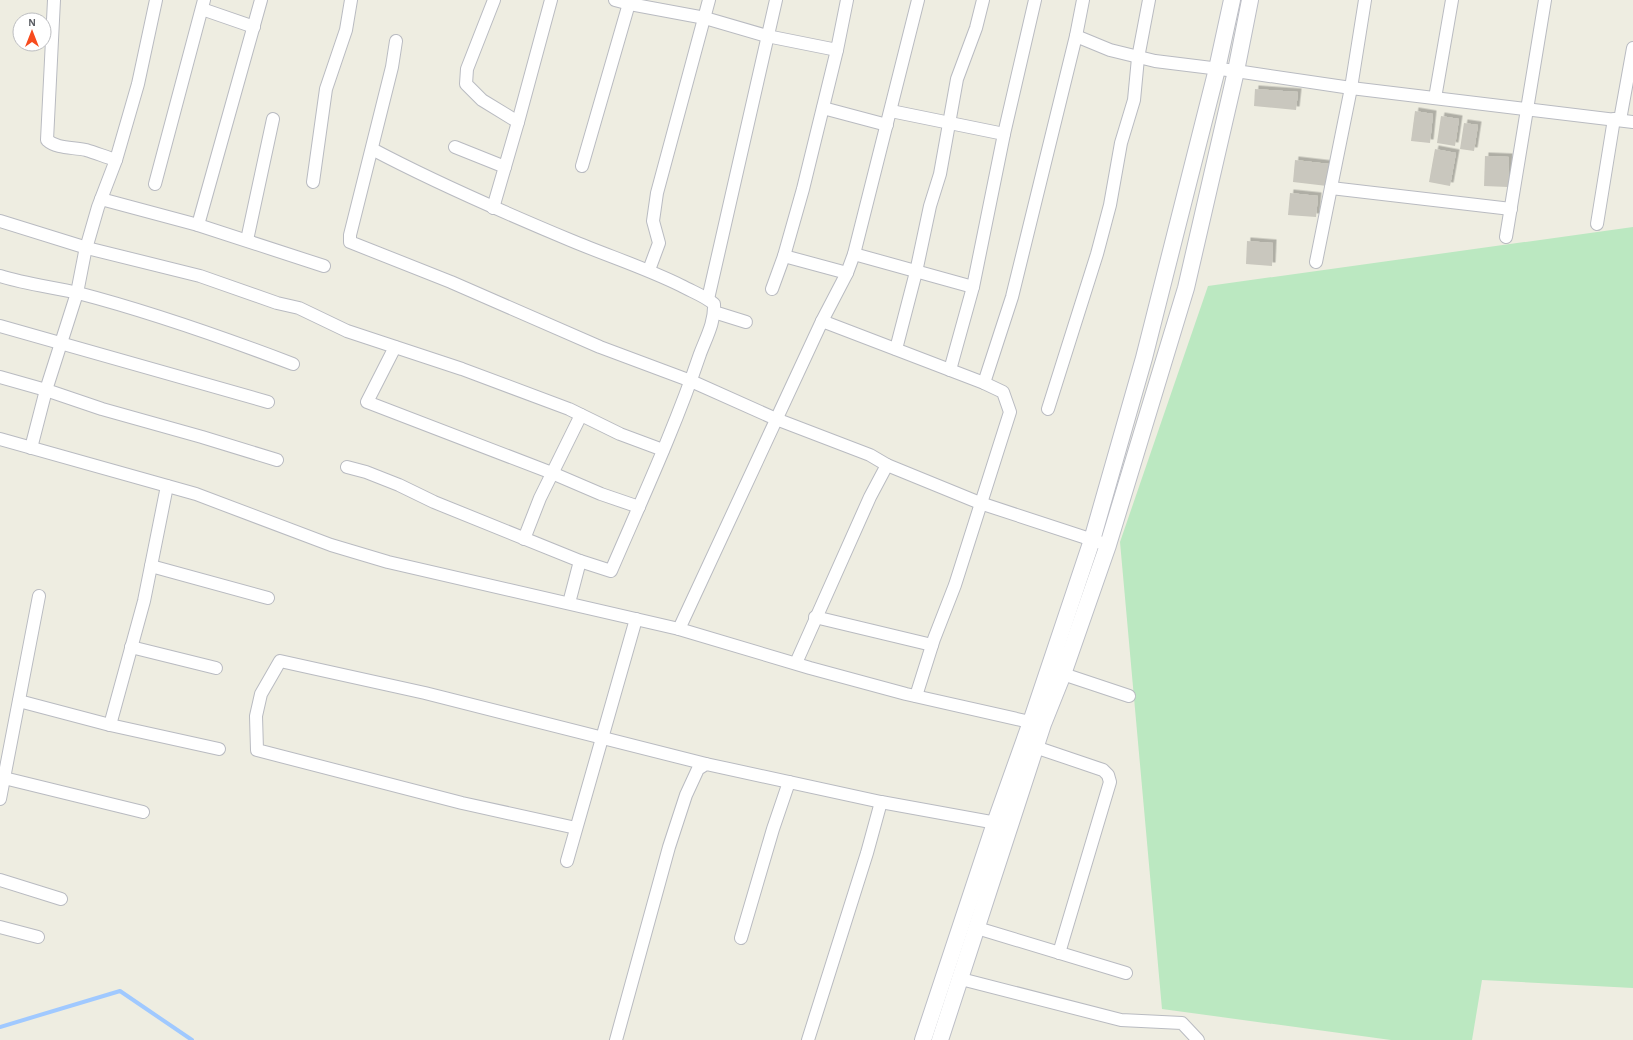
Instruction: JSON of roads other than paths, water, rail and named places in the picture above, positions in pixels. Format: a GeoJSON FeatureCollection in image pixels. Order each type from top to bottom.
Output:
{"type":"FeatureCollection","features":[{"type":"Feature","properties":{"kind":"street"},"geometry":{"type":"LineString","coordinates":[[54,0],[47,140],[60,146],[84,150],[116,160]]}},
{"type":"Feature","properties":{"kind":"street"},"geometry":{"type":"LineString","coordinates":[[31,448],[46,390],[77,293],[86,248],[101,199],[116,160],[138,84],[156,0]]}},
{"type":"Feature","properties":{"kind":"street"},"geometry":{"type":"LineString","coordinates":[[198,225],[261,0]]}},
{"type":"Feature","properties":{"kind":"street"},"geometry":{"type":"LineString","coordinates":[[313,182],[326,89],[346,30],[351,0]]}},
{"type":"Feature","properties":{"kind":"street"},"geometry":{"type":"LineString","coordinates":[[494,0],[467,69],[466,84],[482,100],[518,122]]}},
{"type":"Feature","properties":{"kind":"street"},"geometry":{"type":"LineString","coordinates":[[493,208],[551,0]]}},
{"type":"Feature","properties":{"kind":"street"},"geometry":{"type":"LineString","coordinates":[[615,0],[705,18],[767,36],[836,50]]}},
{"type":"Feature","properties":{"kind":"street"},"geometry":{"type":"LineString","coordinates":[[649,270],[658,244],[653,221],[657,193],[709,0]]}},
{"type":"Feature","properties":{"kind":"street"},"geometry":{"type":"LineString","coordinates":[[708,299],[776,0]]}},
{"type":"Feature","properties":{"kind":"street"},"geometry":{"type":"LineString","coordinates":[[772,290],[804,189],[847,0]]}},
{"type":"Feature","properties":{"kind":"street"},"geometry":{"type":"LineString","coordinates":[[679,629],[822,321],[847,273],[854,254],[918,0]]}},
{"type":"Feature","properties":{"kind":"street"},"geometry":{"type":"LineString","coordinates":[[896,349],[940,174],[957,79],[976,28],[983,0]]}},
{"type":"Feature","properties":{"kind":"street"},"geometry":{"type":"LineString","coordinates":[[950,370],[973,287],[1004,134],[1035,0]]}},
{"type":"Feature","properties":{"kind":"street"},"geometry":{"type":"LineString","coordinates":[[984,383],[1012,296],[1076,36],[1082,0]]}},
{"type":"Feature","properties":{"kind":"street"},"geometry":{"type":"LineString","coordinates":[[1048,409],[1097,254],[1110,205],[1121,143],[1134,100],[1138,58],[1149,0]]}},
{"type":"Feature","properties":{"kind":"street"},"geometry":{"type":"LineString","coordinates":[[923,1040],[1002,824],[1037,723],[1092,540],[1144,358],[1217,69],[1232,0]]}},
{"type":"Feature","properties":{"kind":"street"},"geometry":{"type":"LineString","coordinates":[[940,1040],[961,979],[976,928],[1002,824],[1035,747],[1037,723],[1063,674],[1108,545],[1186,288],[1236,71],[1250,0]]}},
{"type":"Feature","properties":{"kind":"street"},"geometry":{"type":"LineString","coordinates":[[1316,262],[1351,88],[1365,0]]}},
{"type":"Feature","properties":{"kind":"street"},"geometry":{"type":"LineString","coordinates":[[1435,98],[1452,0]]}},
{"type":"Feature","properties":{"kind":"street"},"geometry":{"type":"LineString","coordinates":[[1506,237],[1545,0]]}},
{"type":"Feature","properties":{"kind":"street"},"geometry":{"type":"LineString","coordinates":[[582,166],[630,2]]}},
{"type":"Feature","properties":{"kind":"street"},"geometry":{"type":"LineString","coordinates":[[155,184],[203,4],[254,27]]}},
{"type":"Feature","properties":{"kind":"street"},"geometry":{"type":"LineString","coordinates":[[1076,36],[1110,50],[1138,58],[1351,88],[1633,122]]}},
{"type":"Feature","properties":{"kind":"street"},"geometry":{"type":"LineString","coordinates":[[396,40],[392,67],[350,235],[350,242],[458,285],[600,347],[690,381],[776,419],[870,455],[887,465],[980,503],[1108,545]]}},
{"type":"Feature","properties":{"kind":"street"},"geometry":{"type":"LineString","coordinates":[[1598,224],[1617,120],[1633,48]]}},
{"type":"Feature","properties":{"kind":"street"},"geometry":{"type":"LineString","coordinates":[[823,108],[887,125]]}},
{"type":"Feature","properties":{"kind":"street"},"geometry":{"type":"LineString","coordinates":[[891,111],[1004,134]]}},
{"type":"Feature","properties":{"kind":"street"},"geometry":{"type":"LineString","coordinates":[[247,240],[273,119]]}},
{"type":"Feature","properties":{"kind":"street"},"geometry":{"type":"LineString","coordinates":[[455,147],[505,167]]}},
{"type":"Feature","properties":{"kind":"street"},"geometry":{"type":"LineString","coordinates":[[347,467],[366,472],[399,485],[434,502],[580,562],[611,571],[663,450],[712,322],[714,312],[714,304],[708,299],[649,270],[571,241],[493,208],[423,176],[372,149]]}},
{"type":"Feature","properties":{"kind":"street"},"geometry":{"type":"LineString","coordinates":[[1331,188],[1510,209]]}},
{"type":"Feature","properties":{"kind":"street"},"geometry":{"type":"LineString","coordinates":[[101,199],[198,225],[324,266]]}},
{"type":"Feature","properties":{"kind":"street"},"geometry":{"type":"LineString","coordinates":[[0,222],[86,248],[200,276],[277,303],[299,308],[340,329],[462,369],[582,415],[620,434],[663,450]]}},
{"type":"Feature","properties":{"kind":"street"},"geometry":{"type":"LineString","coordinates":[[854,254],[973,287]]}},
{"type":"Feature","properties":{"kind":"street"},"geometry":{"type":"LineString","coordinates":[[784,256],[847,273]]}},
{"type":"Feature","properties":{"kind":"street"},"geometry":{"type":"LineString","coordinates":[[0,276],[77,293],[225,338],[293,364]]}},
{"type":"Feature","properties":{"kind":"street"},"geometry":{"type":"LineString","coordinates":[[714,312],[746,322]]}},
{"type":"Feature","properties":{"kind":"street"},"geometry":{"type":"LineString","coordinates":[[822,321],[984,383],[1002,392],[1010,412],[955,585],[932,644],[916,696]]}},
{"type":"Feature","properties":{"kind":"street"},"geometry":{"type":"LineString","coordinates":[[0,326],[268,402]]}},
{"type":"Feature","properties":{"kind":"street"},"geometry":{"type":"LineString","coordinates":[[395,347],[367,402],[552,473],[601,494],[639,507]]}},
{"type":"Feature","properties":{"kind":"street"},"geometry":{"type":"LineString","coordinates":[[0,377],[46,390],[102,409],[277,460]]}},
{"type":"Feature","properties":{"kind":"street"},"geometry":{"type":"LineString","coordinates":[[524,539],[540,498],[582,415]]}},
{"type":"Feature","properties":{"kind":"street"},"geometry":{"type":"LineString","coordinates":[[0,440],[196,494],[331,545],[388,562],[679,629],[725,644],[916,696],[1037,723]]}},
{"type":"Feature","properties":{"kind":"street"},"geometry":{"type":"LineString","coordinates":[[796,663],[870,497],[887,465]]}},
{"type":"Feature","properties":{"kind":"street"},"geometry":{"type":"LineString","coordinates":[[110,725],[151,566],[167,486]]}},
{"type":"Feature","properties":{"kind":"street"},"geometry":{"type":"LineString","coordinates":[[569,603],[580,562]]}},
{"type":"Feature","properties":{"kind":"street"},"geometry":{"type":"LineString","coordinates":[[151,566],[268,598]]}},
{"type":"Feature","properties":{"kind":"street"},"geometry":{"type":"LineString","coordinates":[[0,798],[39,596]]}},
{"type":"Feature","properties":{"kind":"street"},"geometry":{"type":"LineString","coordinates":[[816,617],[932,644]]}},
{"type":"Feature","properties":{"kind":"street"},"geometry":{"type":"LineString","coordinates":[[567,861],[636,619]]}},
{"type":"Feature","properties":{"kind":"street"},"geometry":{"type":"LineString","coordinates":[[131,647],[216,668]]}},
{"type":"Feature","properties":{"kind":"street"},"geometry":{"type":"LineString","coordinates":[[576,828],[462,803],[257,750],[256,716],[261,694],[280,661],[425,693],[706,764],[881,802],[1002,824]]}},
{"type":"Feature","properties":{"kind":"street"},"geometry":{"type":"LineString","coordinates":[[1063,674],[1128,696]]}},
{"type":"Feature","properties":{"kind":"street"},"geometry":{"type":"LineString","coordinates":[[19,701],[110,725],[220,749]]}},
{"type":"Feature","properties":{"kind":"street"},"geometry":{"type":"LineString","coordinates":[[1035,747],[1103,770],[1108,775],[1110,782],[1059,953]]}},
{"type":"Feature","properties":{"kind":"street"},"geometry":{"type":"LineString","coordinates":[[616,1040],[667,854],[686,795],[698,769],[706,764]]}},
{"type":"Feature","properties":{"kind":"street"},"geometry":{"type":"LineString","coordinates":[[4,778],[143,812]]}},
{"type":"Feature","properties":{"kind":"street"},"geometry":{"type":"LineString","coordinates":[[741,938],[773,829],[789,782]]}},
{"type":"Feature","properties":{"kind":"street"},"geometry":{"type":"LineString","coordinates":[[808,1040],[867,853],[881,802]]}},
{"type":"Feature","properties":{"kind":"street"},"geometry":{"type":"LineString","coordinates":[[0,880],[61,898]]}},
{"type":"Feature","properties":{"kind":"street"},"geometry":{"type":"LineString","coordinates":[[0,927],[38,937]]}},
{"type":"Feature","properties":{"kind":"street"},"geometry":{"type":"LineString","coordinates":[[976,928],[1126,973]]}},
{"type":"Feature","properties":{"kind":"street"},"geometry":{"type":"LineString","coordinates":[[961,979],[1121,1020],[1182,1023],[1198,1040]]}},
{"type":"Feature","properties":{"kind":"waterway"},"geometry":{"type":"LineString","coordinates":[[0,1027],[120,991],[192,1040]]}}]}
